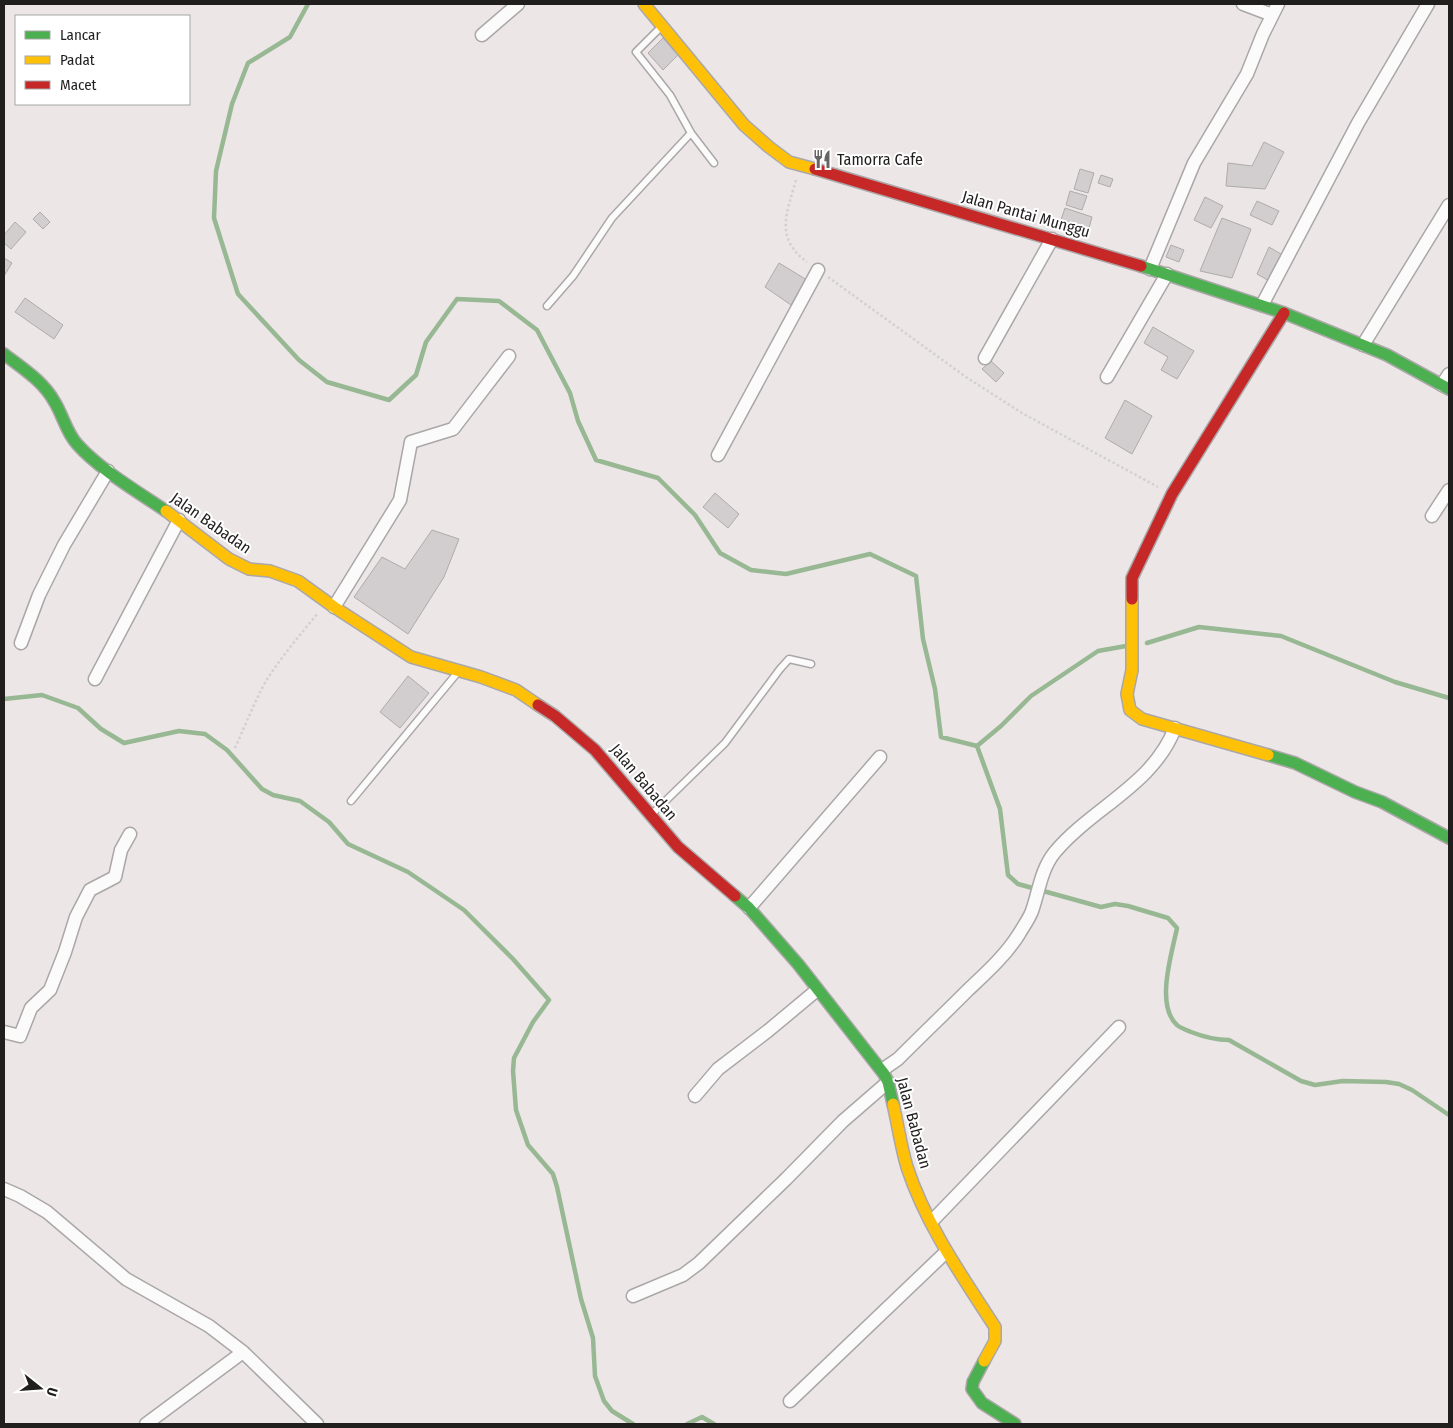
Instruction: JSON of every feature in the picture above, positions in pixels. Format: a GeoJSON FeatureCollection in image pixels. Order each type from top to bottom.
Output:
{"type":"FeatureCollection","features":[{"type":"Feature","properties":{"kind":"street"},"geometry":{"type":"LineString","coordinates":[[482,35],[518,4]]}},
{"type":"Feature","properties":{"kind":"street","name":"Jalan Pantai Munggu"},"geometry":{"type":"LineString","coordinates":[[644,4],[738,119],[778,156],[789,162],[1052,239],[1262,305],[1387,355],[1446,387]]}},
{"type":"Feature","properties":{"kind":"street"},"geometry":{"type":"LineString","coordinates":[[1150,269],[1194,163],[1238,92],[1275,10],[1244,4]]}},
{"type":"Feature","properties":{"kind":"street"},"geometry":{"type":"LineString","coordinates":[[1262,305],[1358,123],[1428,4]]}},
{"type":"Feature","properties":{"kind":"street"},"geometry":{"type":"LineString","coordinates":[[1363,345],[1449,205]]}},
{"type":"Feature","properties":{"kind":"street"},"geometry":{"type":"LineString","coordinates":[[985,358],[1052,239]]}},
{"type":"Feature","properties":{"kind":"street"},"geometry":{"type":"LineString","coordinates":[[718,455],[818,270]]}},
{"type":"Feature","properties":{"kind":"street"},"geometry":{"type":"LineString","coordinates":[[1107,378],[1167,274]]}},
{"type":"Feature","properties":{"kind":"street"},"geometry":{"type":"LineString","coordinates":[[1284,313],[1172,494],[1132,578],[1132,670],[1128,694],[1130,710],[1142,719],[1295,764],[1355,792],[1382,802],[1449,838]]}},
{"type":"Feature","properties":{"kind":"street","name":"Jalan Babadan"},"geometry":{"type":"LineString","coordinates":[[4,354],[35,378],[54,400],[64,423],[77,444],[108,471],[179,520],[229,559],[249,569],[270,571],[298,580],[330,605],[411,657],[481,677],[516,690],[555,716],[595,750],[678,847],[749,908],[798,964],[882,1070],[888,1082],[907,1167],[924,1208],[946,1252],[995,1327],[995,1342],[973,1382],[972,1389],[982,1403],[1015,1424]]}},
{"type":"Feature","properties":{"kind":"street"},"geometry":{"type":"LineString","coordinates":[[330,605],[400,500],[411,442],[453,429],[509,356]]}},
{"type":"Feature","properties":{"kind":"street"},"geometry":{"type":"LineString","coordinates":[[1446,387],[1449,374]]}},
{"type":"Feature","properties":{"kind":"street"},"geometry":{"type":"LineString","coordinates":[[21,643],[39,595],[64,545],[108,471]]}},
{"type":"Feature","properties":{"kind":"street"},"geometry":{"type":"LineString","coordinates":[[1432,516],[1449,490]]}},
{"type":"Feature","properties":{"kind":"street"},"geometry":{"type":"LineString","coordinates":[[95,679],[179,520]]}},
{"type":"Feature","properties":{"kind":"street"},"geometry":{"type":"LineString","coordinates":[[882,1070],[898,1059],[995,964],[1018,936],[1031,913],[1046,865],[1056,851],[1151,768],[1171,738],[1175,728]]}},
{"type":"Feature","properties":{"kind":"street"},"geometry":{"type":"LineString","coordinates":[[749,908],[880,758]]}},
{"type":"Feature","properties":{"kind":"street"},"geometry":{"type":"LineString","coordinates":[[4,1032],[20,1036],[31,1008],[50,990],[82,903],[90,890],[115,877],[121,850],[130,834]]}},
{"type":"Feature","properties":{"kind":"street"},"geometry":{"type":"LineString","coordinates":[[695,1096],[718,1069],[817,990]]}},
{"type":"Feature","properties":{"kind":"street"},"geometry":{"type":"LineString","coordinates":[[932,1221],[1119,1027]]}},
{"type":"Feature","properties":{"kind":"street"},"geometry":{"type":"LineString","coordinates":[[633,1296],[683,1275],[699,1263],[843,1121],[888,1082]]}},
{"type":"Feature","properties":{"kind":"street"},"geometry":{"type":"LineString","coordinates":[[4,1189],[20,1196],[46,1212],[126,1278],[209,1326],[243,1352],[317,1424]]}},
{"type":"Feature","properties":{"kind":"street"},"geometry":{"type":"LineString","coordinates":[[790,1401],[946,1252]]}},
{"type":"Feature","properties":{"kind":"street"},"geometry":{"type":"LineString","coordinates":[[146,1424],[243,1352]]}},
{"type":"Feature","properties":{"kind":"lane"},"geometry":{"type":"LineString","coordinates":[[662,26],[636,52],[670,95],[691,132],[714,163]]}},
{"type":"Feature","properties":{"kind":"lane"},"geometry":{"type":"LineString","coordinates":[[547,306],[573,276],[612,218],[691,132]]}},
{"type":"Feature","properties":{"kind":"lane"},"geometry":{"type":"LineString","coordinates":[[651,815],[725,744],[780,669],[790,659],[811,664]]}},
{"type":"Feature","properties":{"kind":"lane"},"geometry":{"type":"LineString","coordinates":[[351,801],[458,671]]}},
{"type":"Feature","properties":{"kind":"path"},"geometry":{"type":"LineString","coordinates":[[800,166],[786,218],[786,236],[790,246],[797,255],[966,377],[1022,413],[1172,494]]}},
{"type":"Feature","properties":{"kind":"path"},"geometry":{"type":"LineString","coordinates":[[235,748],[258,697],[268,680],[296,640],[330,605]]}},
{"type":"Feature","properties":{"kind":"building"},"geometry":{"type":"Polygon","coordinates":[[[663,38],[678,55],[663,70],[648,53],[663,38]]]}},
{"type":"Feature","properties":{"kind":"building"},"geometry":{"type":"Polygon","coordinates":[[[1264,142],[1284,152],[1265,189],[1226,186],[1228,163],[1252,166],[1264,142]]]}},
{"type":"Feature","properties":{"kind":"building"},"geometry":{"type":"Polygon","coordinates":[[[1080,169],[1094,173],[1088,193],[1074,189],[1080,169]]]}},
{"type":"Feature","properties":{"kind":"building"},"geometry":{"type":"Polygon","coordinates":[[[1101,175],[1113,179],[1110,187],[1098,183],[1101,175]]]}},
{"type":"Feature","properties":{"kind":"building"},"geometry":{"type":"Polygon","coordinates":[[[1070,191],[1087,196],[1082,210],[1066,205],[1070,191]]]}},
{"type":"Feature","properties":{"kind":"building"},"geometry":{"type":"Polygon","coordinates":[[[1205,197],[1223,206],[1211,228],[1194,220],[1205,197]]]}},
{"type":"Feature","properties":{"kind":"building"},"geometry":{"type":"Polygon","coordinates":[[[1257,201],[1279,211],[1272,225],[1250,215],[1257,201]]]}},
{"type":"Feature","properties":{"kind":"building"},"geometry":{"type":"Polygon","coordinates":[[[1065,208],[1092,217],[1089,228],[1061,220],[1065,208]]]}},
{"type":"Feature","properties":{"kind":"building"},"geometry":{"type":"Polygon","coordinates":[[[40,212],[50,222],[43,229],[33,219],[40,212]]]}},
{"type":"Feature","properties":{"kind":"building"},"geometry":{"type":"Polygon","coordinates":[[[1222,218],[1251,229],[1232,278],[1200,271],[1222,218]]]}},
{"type":"Feature","properties":{"kind":"building"},"geometry":{"type":"Polygon","coordinates":[[[15,222],[26,232],[11,249],[4,243],[4,235],[15,222]]]}},
{"type":"Feature","properties":{"kind":"building"},"geometry":{"type":"Polygon","coordinates":[[[1171,245],[1184,250],[1179,262],[1166,257],[1171,245]]]}},
{"type":"Feature","properties":{"kind":"building"},"geometry":{"type":"Polygon","coordinates":[[[1269,247],[1286,257],[1271,282],[1257,274],[1269,247]]]}},
{"type":"Feature","properties":{"kind":"building"},"geometry":{"type":"Polygon","coordinates":[[[4,258],[12,263],[4,276],[4,258]]]}},
{"type":"Feature","properties":{"kind":"building"},"geometry":{"type":"Polygon","coordinates":[[[779,263],[807,280],[791,305],[765,287],[779,263]]]}},
{"type":"Feature","properties":{"kind":"building"},"geometry":{"type":"Polygon","coordinates":[[[25,298],[63,325],[54,339],[15,312],[25,298]]]}},
{"type":"Feature","properties":{"kind":"building"},"geometry":{"type":"Polygon","coordinates":[[[1153,327],[1194,351],[1177,379],[1161,370],[1168,357],[1144,343],[1153,327]]]}},
{"type":"Feature","properties":{"kind":"building"},"geometry":{"type":"Polygon","coordinates":[[[991,361],[1004,373],[996,382],[982,369],[991,361]]]}},
{"type":"Feature","properties":{"kind":"building"},"geometry":{"type":"Polygon","coordinates":[[[1125,400],[1152,416],[1132,454],[1105,438],[1125,400]]]}},
{"type":"Feature","properties":{"kind":"building"},"geometry":{"type":"Polygon","coordinates":[[[715,493],[739,514],[728,528],[703,507],[715,493]]]}},
{"type":"Feature","properties":{"kind":"building"},"geometry":{"type":"Polygon","coordinates":[[[432,530],[459,539],[444,577],[408,634],[354,597],[382,557],[405,569],[432,530]]]}},
{"type":"Feature","properties":{"kind":"building"},"geometry":{"type":"Polygon","coordinates":[[[408,676],[429,693],[400,728],[380,712],[408,676]]]}},
{"type":"Feature","properties":{"kind":"waterway"},"geometry":{"type":"LineString","coordinates":[[308,4],[290,37],[248,63],[232,104],[216,171],[214,218],[238,294],[299,360],[327,382],[389,400],[416,375],[426,342],[457,299],[499,301],[537,330],[570,393],[578,421],[596,460],[658,478],[695,515],[720,553],[751,570],[786,574],[870,554],[916,576],[923,639],[935,689],[941,737],[977,746],[1001,726],[1031,696],[1098,651],[1126,646]]}},
{"type":"Feature","properties":{"kind":"waterway"},"geometry":{"type":"LineString","coordinates":[[1147,643],[1199,627],[1281,636],[1395,682],[1449,698]]}},
{"type":"Feature","properties":{"kind":"waterway"},"geometry":{"type":"LineString","coordinates":[[4,699],[42,695],[78,708],[101,729],[124,743],[179,731],[205,734],[227,750],[262,789],[273,795],[300,801],[329,822],[348,844],[408,872],[464,910],[513,959],[549,1000],[533,1022],[514,1058],[516,1110],[528,1145],[553,1174],[557,1187],[581,1299],[593,1338],[595,1376],[604,1401],[612,1411],[633,1424]]}},
{"type":"Feature","properties":{"kind":"waterway"},"geometry":{"type":"LineString","coordinates":[[977,746],[1000,809],[1008,875],[1018,884],[1101,907],[1115,904],[1128,906],[1168,918],[1177,928],[1169,964],[1166,992],[1170,1016],[1178,1026],[1205,1037],[1229,1040],[1301,1081],[1315,1085],[1343,1081],[1399,1084],[1412,1090],[1449,1115]]}},
{"type":"Feature","properties":{"kind":"waterway"},"geometry":{"type":"LineString","coordinates":[[687,1424],[702,1417],[714,1424]]}},
{"type":"Feature","properties":{"kind":"traffic: fast"},"geometry":{"type":"LineString","coordinates":[[1141,266],[1284,313],[1387,355],[1449,389]]}},
{"type":"Feature","properties":{"kind":"traffic: fast"},"geometry":{"type":"LineString","coordinates":[[4,354],[32,375],[44,387],[57,406],[73,439],[86,453],[119,480],[166,511]]}},
{"type":"Feature","properties":{"kind":"traffic: fast"},"geometry":{"type":"LineString","coordinates":[[1268,755],[1295,763],[1355,792],[1382,802],[1449,838]]}},
{"type":"Feature","properties":{"kind":"traffic: fast"},"geometry":{"type":"LineString","coordinates":[[735,896],[749,908],[798,964],[884,1074],[888,1082],[893,1104]]}},
{"type":"Feature","properties":{"kind":"traffic: fast"},"geometry":{"type":"LineString","coordinates":[[984,1361],[973,1382],[972,1389],[982,1403],[1015,1424]]}},
{"type":"Feature","properties":{"kind":"traffic: slow"},"geometry":{"type":"LineString","coordinates":[[644,4],[744,125],[789,162],[815,169]]}},
{"type":"Feature","properties":{"kind":"traffic: slow"},"geometry":{"type":"LineString","coordinates":[[166,511],[229,559],[249,569],[270,571],[298,581],[411,657],[481,677],[516,690],[538,705]]}},
{"type":"Feature","properties":{"kind":"traffic: slow"},"geometry":{"type":"LineString","coordinates":[[1132,599],[1132,670],[1127,694],[1130,710],[1142,719],[1268,755]]}},
{"type":"Feature","properties":{"kind":"traffic: slow"},"geometry":{"type":"LineString","coordinates":[[893,1104],[907,1167],[924,1209],[946,1250],[995,1327],[995,1341],[984,1361]]}},
{"type":"Feature","properties":{"kind":"traffic: jam"},"geometry":{"type":"LineString","coordinates":[[815,169],[1141,266]]}},
{"type":"Feature","properties":{"kind":"traffic: jam"},"geometry":{"type":"LineString","coordinates":[[1132,599],[1132,578],[1172,494],[1284,313]]}},
{"type":"Feature","properties":{"kind":"traffic: jam"},"geometry":{"type":"LineString","coordinates":[[538,705],[555,716],[595,750],[678,847],[735,896]]}},
{"type":"Feature","properties":{"kind":"place","name":"Tamorra Cafe"},"geometry":{"type":"Point","coordinates":[822,159]}}]}
